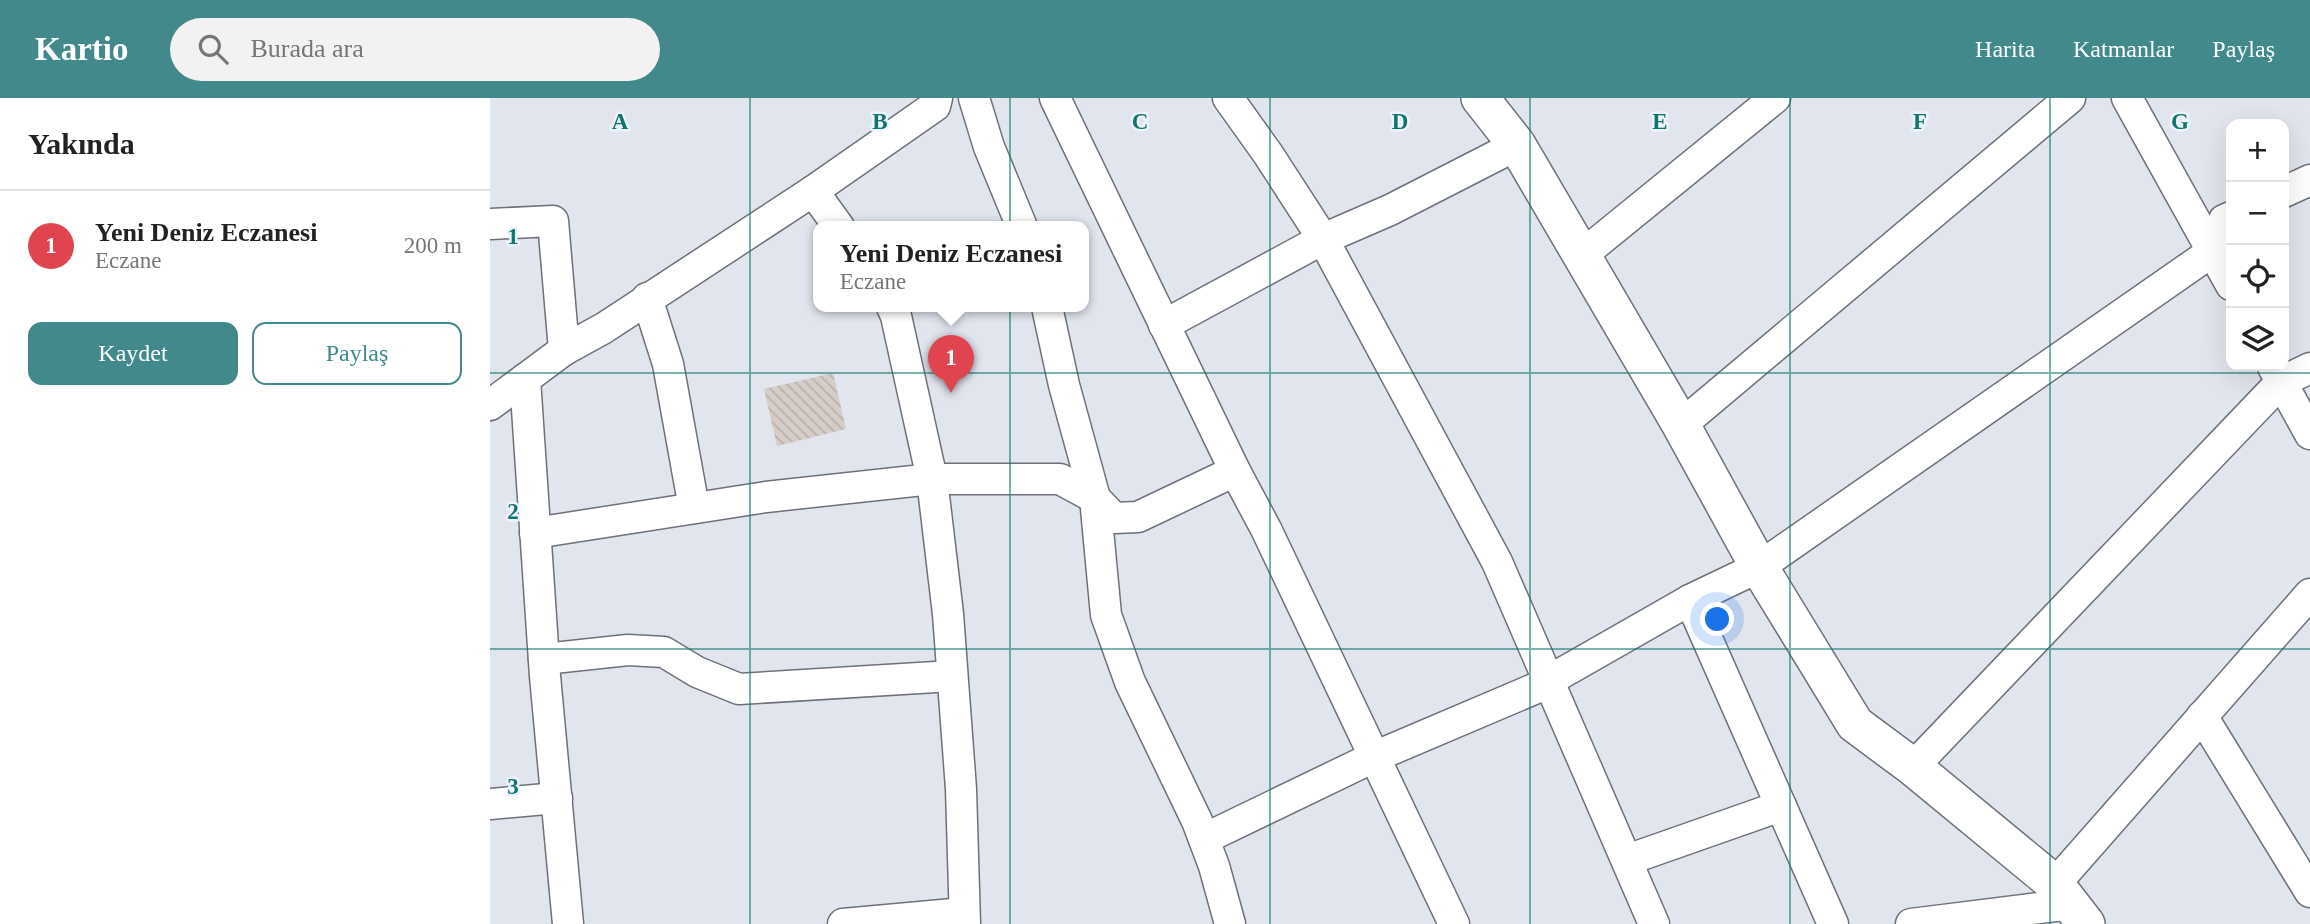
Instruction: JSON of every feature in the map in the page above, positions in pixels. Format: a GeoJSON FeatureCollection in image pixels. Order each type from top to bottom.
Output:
{"type":"FeatureCollection","features":[{"type":"Feature","properties":{"kind":"street"},"geometry":{"type":"LineString","coordinates":[[490,405],[564,349],[604,328],[813,191],[934,106],[937,98]]}},
{"type":"Feature","properties":{"kind":"street"},"geometry":{"type":"LineString","coordinates":[[974,98],[989,147],[1020,221]]}},
{"type":"Feature","properties":{"kind":"street"},"geometry":{"type":"LineString","coordinates":[[1055,98],[1235,471],[1266,529],[1454,924]]}},
{"type":"Feature","properties":{"kind":"street"},"geometry":{"type":"LineString","coordinates":[[1228,98],[1323,239],[1497,562],[1654,924]]}},
{"type":"Feature","properties":{"kind":"street"},"geometry":{"type":"LineString","coordinates":[[1480,98],[1517,145],[1681,425],[1759,566],[1855,724],[1913,767],[2071,904]]}},
{"type":"Feature","properties":{"kind":"street"},"geometry":{"type":"LineString","coordinates":[[1582,255],[1774,98]]}},
{"type":"Feature","properties":{"kind":"street"},"geometry":{"type":"LineString","coordinates":[[1681,425],[2070,98]]}},
{"type":"Feature","properties":{"kind":"street"},"geometry":{"type":"LineString","coordinates":[[2127,98],[2226,276]]}},
{"type":"Feature","properties":{"kind":"street"},"geometry":{"type":"LineString","coordinates":[[1164,325],[1323,239],[1390,211],[1517,145]]}},
{"type":"Feature","properties":{"kind":"street"},"geometry":{"type":"LineString","coordinates":[[2289,190],[2310,180]]}},
{"type":"Feature","properties":{"kind":"street"},"geometry":{"type":"LineString","coordinates":[[813,191],[835,221]]}},
{"type":"Feature","properties":{"kind":"street"},"geometry":{"type":"LineString","coordinates":[[1204,839],[1374,757],[1534,689],[1690,600],[1759,566],[2213,251],[2226,219]]}},
{"type":"Feature","properties":{"kind":"street"},"geometry":{"type":"LineString","coordinates":[[490,225],[553,221],[564,349]]}},
{"type":"Feature","properties":{"kind":"street"},"geometry":{"type":"LineString","coordinates":[[647,298],[668,364],[694,508]]}},
{"type":"Feature","properties":{"kind":"street"},"geometry":{"type":"LineString","coordinates":[[843,924],[965,918],[961,789],[932,479],[894,312]]}},
{"type":"Feature","properties":{"kind":"street"},"geometry":{"type":"LineString","coordinates":[[1048,312],[1094,498],[1105,615],[1130,682],[1204,839],[1230,924]]}},
{"type":"Feature","properties":{"kind":"street"},"geometry":{"type":"LineString","coordinates":[[1913,767],[2277,374],[2310,368]]}},
{"type":"Feature","properties":{"kind":"street"},"geometry":{"type":"LineString","coordinates":[[2277,374],[2310,434]]}},
{"type":"Feature","properties":{"kind":"street"},"geometry":{"type":"LineString","coordinates":[[525,379],[544,659],[568,924]]}},
{"type":"Feature","properties":{"kind":"street"},"geometry":{"type":"LineString","coordinates":[[535,533],[766,497],[932,479],[1060,479],[1094,498],[1114,518],[1138,517],[1235,471]]}},
{"type":"Feature","properties":{"kind":"street"},"geometry":{"type":"LineString","coordinates":[[1911,924],[2071,904],[2202,716],[2310,594]]}},
{"type":"Feature","properties":{"kind":"street"},"geometry":{"type":"LineString","coordinates":[[1690,600],[1833,924]]}},
{"type":"Feature","properties":{"kind":"street"},"geometry":{"type":"LineString","coordinates":[[544,659],[628,650],[664,652],[697,672],[739,689],[952,676]]}},
{"type":"Feature","properties":{"kind":"street"},"geometry":{"type":"LineString","coordinates":[[2202,716],[2310,892]]}},
{"type":"Feature","properties":{"kind":"street"},"geometry":{"type":"LineString","coordinates":[[490,804],[557,797]]}},
{"type":"Feature","properties":{"kind":"street"},"geometry":{"type":"LineString","coordinates":[[1627,860],[1781,806]]}},
{"type":"Feature","properties":{"kind":"building"},"geometry":{"type":"Polygon","coordinates":[[[833,373],[846,429],[777,446],[764,389],[833,373]]]}},
{"type":"Feature","properties":{"kind":"place","name":"Yeni Deniz Eczanesi"},"geometry":{"type":"Point","coordinates":[951,393]}}]}
